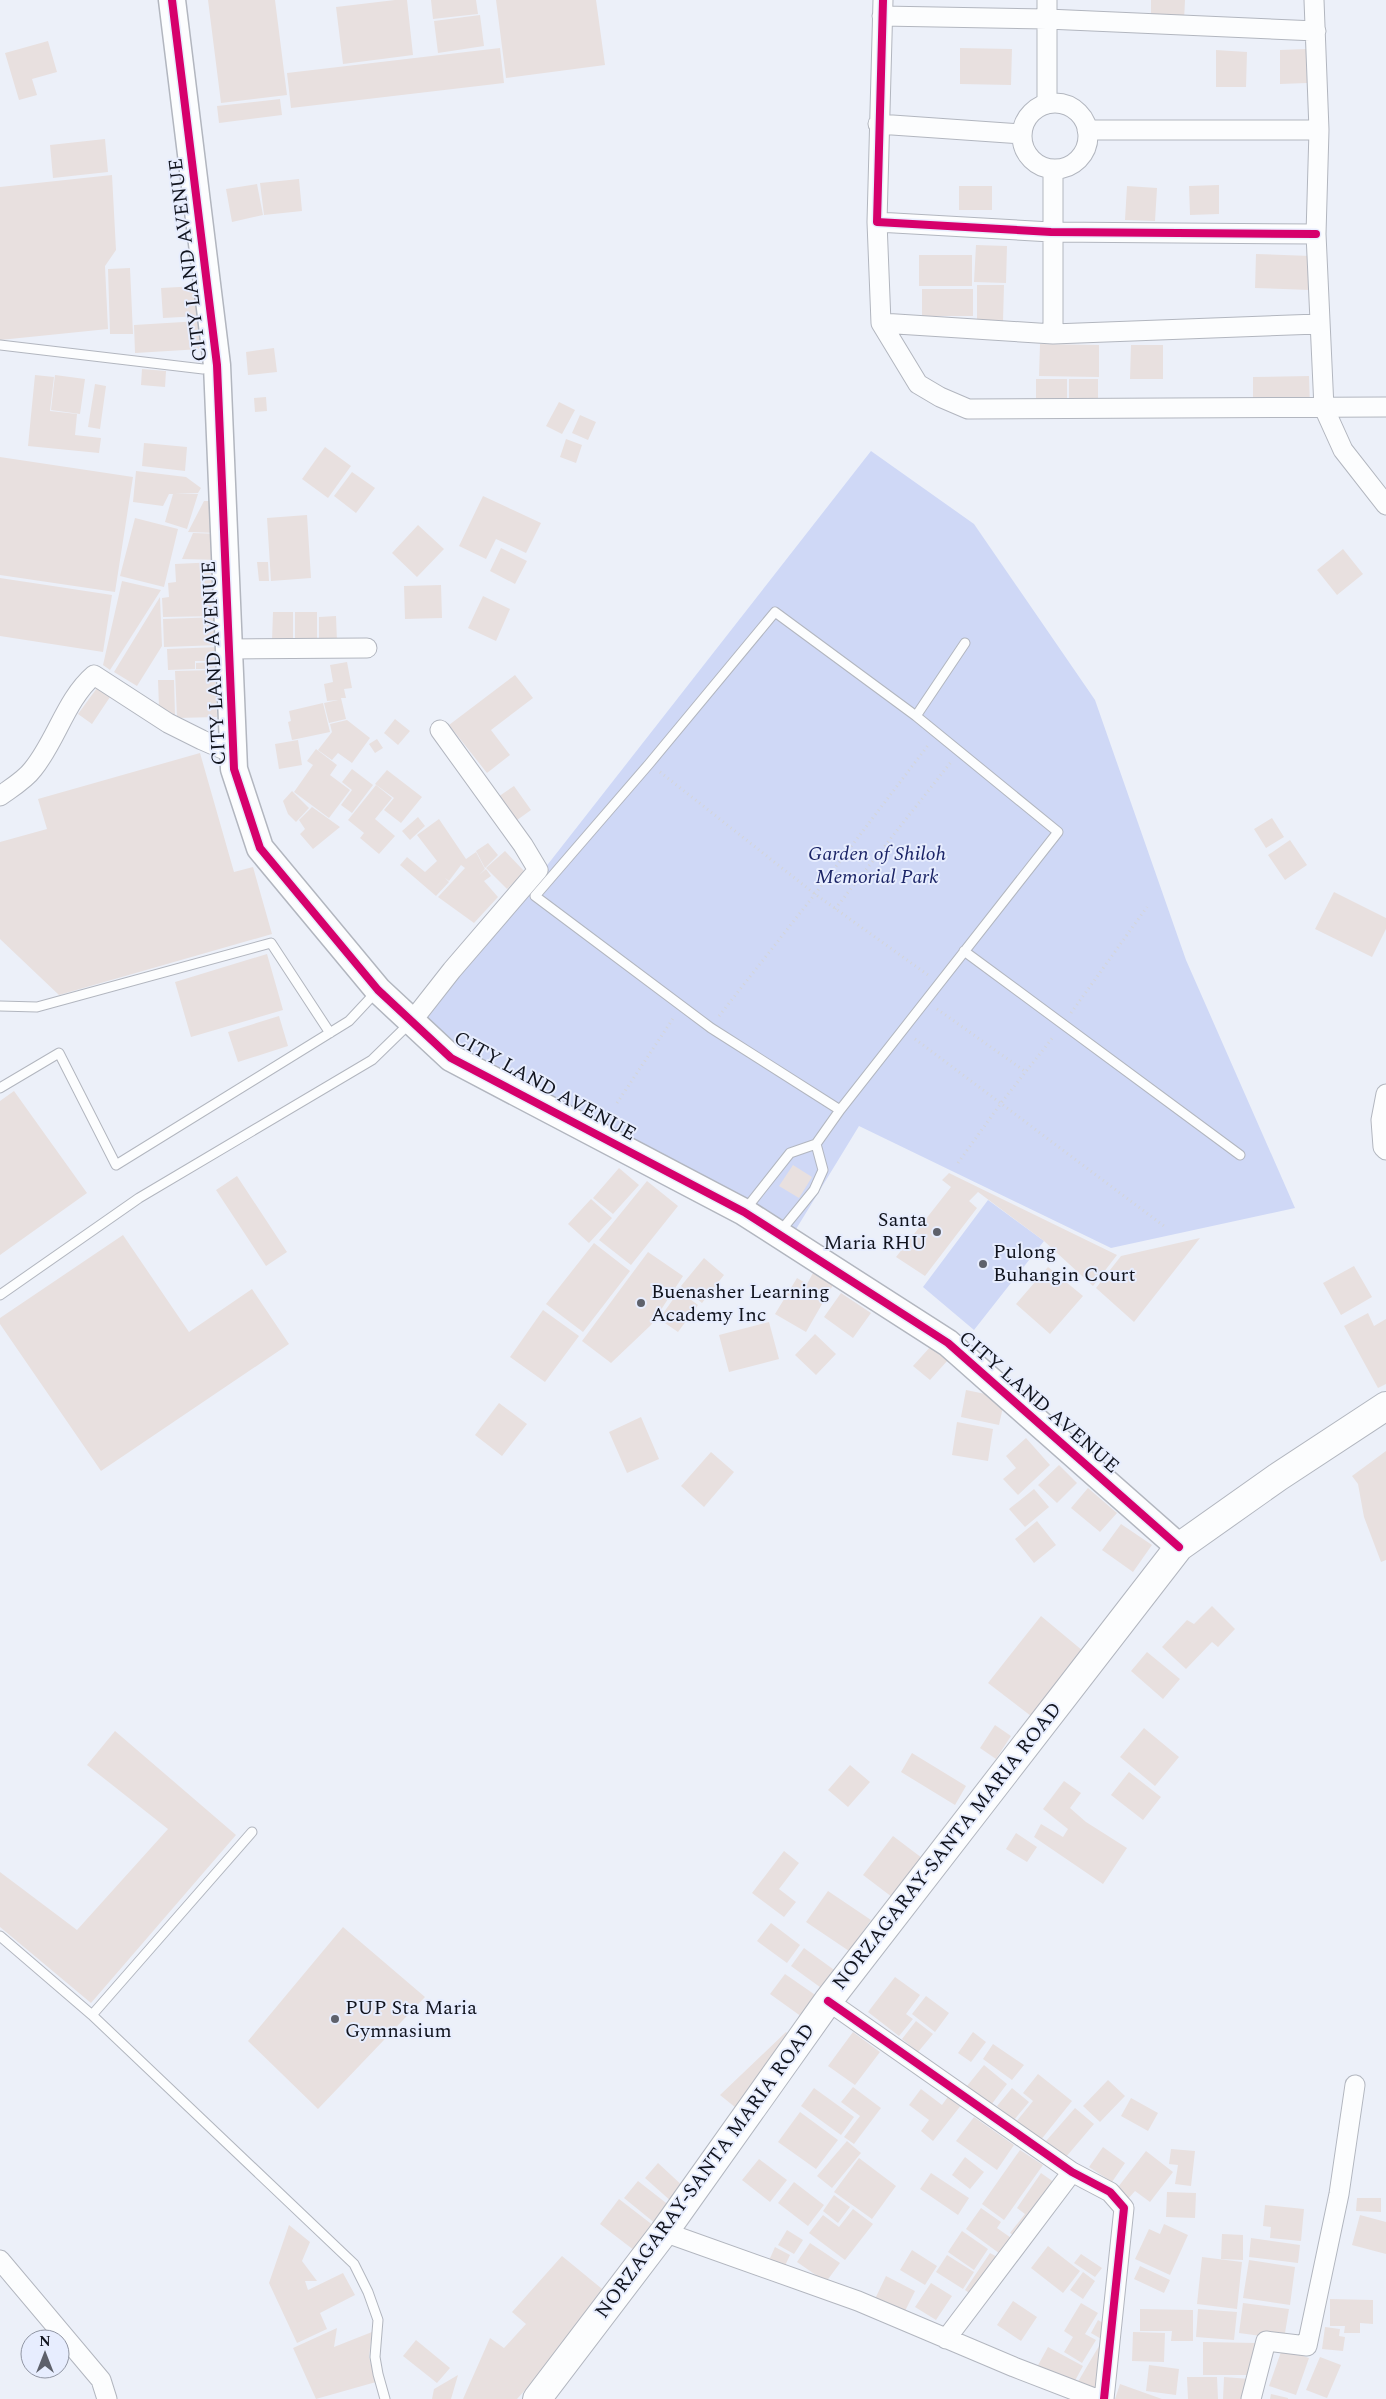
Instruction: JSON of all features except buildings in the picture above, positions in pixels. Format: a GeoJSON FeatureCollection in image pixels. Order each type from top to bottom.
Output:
{"type":"FeatureCollection","features":[{"type":"Feature","properties":{"kind":"main road","name":"NORZAGARAY-SANTA MARIA ROAD"},"geometry":{"type":"LineString","coordinates":[[537,2399],[664,2232],[828,2001],[1179,1547],[1278,1477],[1386,1406]]}},
{"type":"Feature","properties":{"kind":"street","name":"CITY LAND AVENUE"},"geometry":{"type":"LineString","coordinates":[[172,0],[217,365],[234,769],[260,848],[378,990],[451,1058],[744,1212],[948,1343],[1179,1547]]}},
{"type":"Feature","properties":{"kind":"street"},"geometry":{"type":"LineString","coordinates":[[1047,0],[1047,104]]}},
{"type":"Feature","properties":{"kind":"street"},"geometry":{"type":"LineString","coordinates":[[1314,0],[1319,130],[1316,234],[1318,324],[1324,408],[1343,450],[1386,505]]}},
{"type":"Feature","properties":{"kind":"street"},"geometry":{"type":"LineString","coordinates":[[1316,32],[1047,19],[883,8],[878,124],[877,222],[881,323],[918,384],[940,397],[968,409],[1386,407]]}},
{"type":"Feature","properties":{"kind":"street"},"geometry":{"type":"LineString","coordinates":[[1056,102],[1068,106],[1084,120],[1088,130],[1086,144],[1080,158],[1063,168],[1052,169],[1043,167],[1027,154],[1022,144],[1021,134],[1029,115],[1047,104],[1056,102]]}},
{"type":"Feature","properties":{"kind":"street"},"geometry":{"type":"LineString","coordinates":[[878,124],[1021,134]]}},
{"type":"Feature","properties":{"kind":"street"},"geometry":{"type":"LineString","coordinates":[[1088,130],[1319,130]]}},
{"type":"Feature","properties":{"kind":"street"},"geometry":{"type":"LineString","coordinates":[[1052,169],[1053,334]]}},
{"type":"Feature","properties":{"kind":"street"},"geometry":{"type":"LineString","coordinates":[[877,222],[1052,232],[1316,234]]}},
{"type":"Feature","properties":{"kind":"street"},"geometry":{"type":"LineString","coordinates":[[881,323],[1053,334],[1318,324]]}},
{"type":"Feature","properties":{"kind":"street"},"geometry":{"type":"LineString","coordinates":[[229,649],[367,648]]}},
{"type":"Feature","properties":{"kind":"street"},"geometry":{"type":"LineString","coordinates":[[0,796],[32,771],[45,753],[82,685],[94,675],[168,722],[234,754]]}},
{"type":"Feature","properties":{"kind":"street"},"geometry":{"type":"LineString","coordinates":[[412,1021],[452,970],[538,870],[523,845],[440,730]]}},
{"type":"Feature","properties":{"kind":"street"},"geometry":{"type":"LineString","coordinates":[[1386,1094],[1381,1120],[1383,1147],[1386,1150]]}},
{"type":"Feature","properties":{"kind":"street"},"geometry":{"type":"LineString","coordinates":[[828,2001],[1072,2172],[1110,2192],[1124,2208],[1104,2399]]}},
{"type":"Feature","properties":{"kind":"street"},"geometry":{"type":"LineString","coordinates":[[1251,2399],[1266,2341],[1307,2346],[1339,2194],[1355,2085]]}},
{"type":"Feature","properties":{"kind":"street"},"geometry":{"type":"LineString","coordinates":[[946,2339],[1072,2172]]}},
{"type":"Feature","properties":{"kind":"street"},"geometry":{"type":"LineString","coordinates":[[664,2232],[858,2301],[946,2339],[1096,2399]]}},
{"type":"Feature","properties":{"kind":"street"},"geometry":{"type":"LineString","coordinates":[[0,2260],[101,2380],[107,2399]]}},
{"type":"Feature","properties":{"kind":"lane"},"geometry":{"type":"LineString","coordinates":[[0,345],[202,369],[217,365]]}},
{"type":"Feature","properties":{"kind":"lane"},"geometry":{"type":"LineString","coordinates":[[744,1212],[790,1153],[816,1144],[938,982],[1058,832],[916,716],[776,612],[649,764],[535,896],[711,1028],[840,1110]]}},
{"type":"Feature","properties":{"kind":"lane"},"geometry":{"type":"LineString","coordinates":[[916,716],[965,643]]}},
{"type":"Feature","properties":{"kind":"lane"},"geometry":{"type":"LineString","coordinates":[[0,1006],[38,1007],[272,943],[330,1033]]}},
{"type":"Feature","properties":{"kind":"lane"},"geometry":{"type":"LineString","coordinates":[[964,951],[1064,1023],[1240,1155]]}},
{"type":"Feature","properties":{"kind":"lane"},"geometry":{"type":"LineString","coordinates":[[0,1088],[59,1053],[116,1165],[330,1033],[349,1020],[378,990]]}},
{"type":"Feature","properties":{"kind":"lane"},"geometry":{"type":"LineString","coordinates":[[0,1295],[139,1198],[372,1060],[412,1021]]}},
{"type":"Feature","properties":{"kind":"lane"},"geometry":{"type":"LineString","coordinates":[[778,1233],[814,1190],[823,1170],[816,1144]]}},
{"type":"Feature","properties":{"kind":"lane"},"geometry":{"type":"LineString","coordinates":[[92,2015],[252,1832]]}},
{"type":"Feature","properties":{"kind":"lane"},"geometry":{"type":"LineString","coordinates":[[0,1936],[92,2015],[354,2264],[368,2292],[378,2320],[375,2357],[385,2399]]}},
{"type":"Feature","properties":{"kind":"path"},"geometry":{"type":"LineString","coordinates":[[711,1028],[816,894],[936,733]]}},
{"type":"Feature","properties":{"kind":"path"},"geometry":{"type":"LineString","coordinates":[[835,908],[959,752]]}},
{"type":"Feature","properties":{"kind":"path"},"geometry":{"type":"LineString","coordinates":[[649,764],[816,894],[938,982]]}},
{"type":"Feature","properties":{"kind":"path"},"geometry":{"type":"LineString","coordinates":[[958,1163],[1001,1103],[1064,1023],[1147,907]]}},
{"type":"Feature","properties":{"kind":"path"},"geometry":{"type":"LineString","coordinates":[[925,1000],[1026,1072]]}},
{"type":"Feature","properties":{"kind":"path"},"geometry":{"type":"LineString","coordinates":[[617,1103],[681,1006]]}},
{"type":"Feature","properties":{"kind":"path"},"geometry":{"type":"LineString","coordinates":[[902,1029],[1164,1226]]}},
{"type":"Feature","properties":{"kind":"green space","name":"Garden of Shiloh Memorial Park"},"geometry":{"type":"Polygon","coordinates":[[[871,451],[974,524],[1095,700],[1186,960],[1295,1208],[1111,1248],[859,1126],[790,1239],[412,1021],[495,932],[871,451]]]}},
{"type":"Feature","properties":{"kind":"green space","name":"Pulong Buhangin Court"},"geometry":{"type":"Polygon","coordinates":[[[988,1200],[1044,1241],[974,1330],[923,1287],[988,1200]]]}},
{"type":"Feature","properties":{"kind":"cycle path"},"geometry":{"type":"LineString","coordinates":[[172,0],[217,365],[234,769],[260,848],[378,990],[451,1058],[744,1212],[948,1343],[1179,1547]]}},
{"type":"Feature","properties":{"kind":"cycle path"},"geometry":{"type":"LineString","coordinates":[[883,0],[877,222],[1051,232],[1316,234]]}},
{"type":"Feature","properties":{"kind":"cycle path"},"geometry":{"type":"LineString","coordinates":[[828,2001],[1072,2172],[1110,2192],[1124,2208],[1104,2399]]}},
{"type":"Feature","properties":{"kind":"place","name":"Santa Maria RHU"},"geometry":{"type":"Point","coordinates":[937,1232]}},
{"type":"Feature","properties":{"kind":"place","name":"Pulong Buhangin Court"},"geometry":{"type":"Point","coordinates":[983,1264]}},
{"type":"Feature","properties":{"kind":"place","name":"Buenasher Learning Academy Inc"},"geometry":{"type":"Point","coordinates":[641,1303]}},
{"type":"Feature","properties":{"kind":"place","name":"PUP Sta Maria Gymnasium"},"geometry":{"type":"Point","coordinates":[335,2019]}}]}
